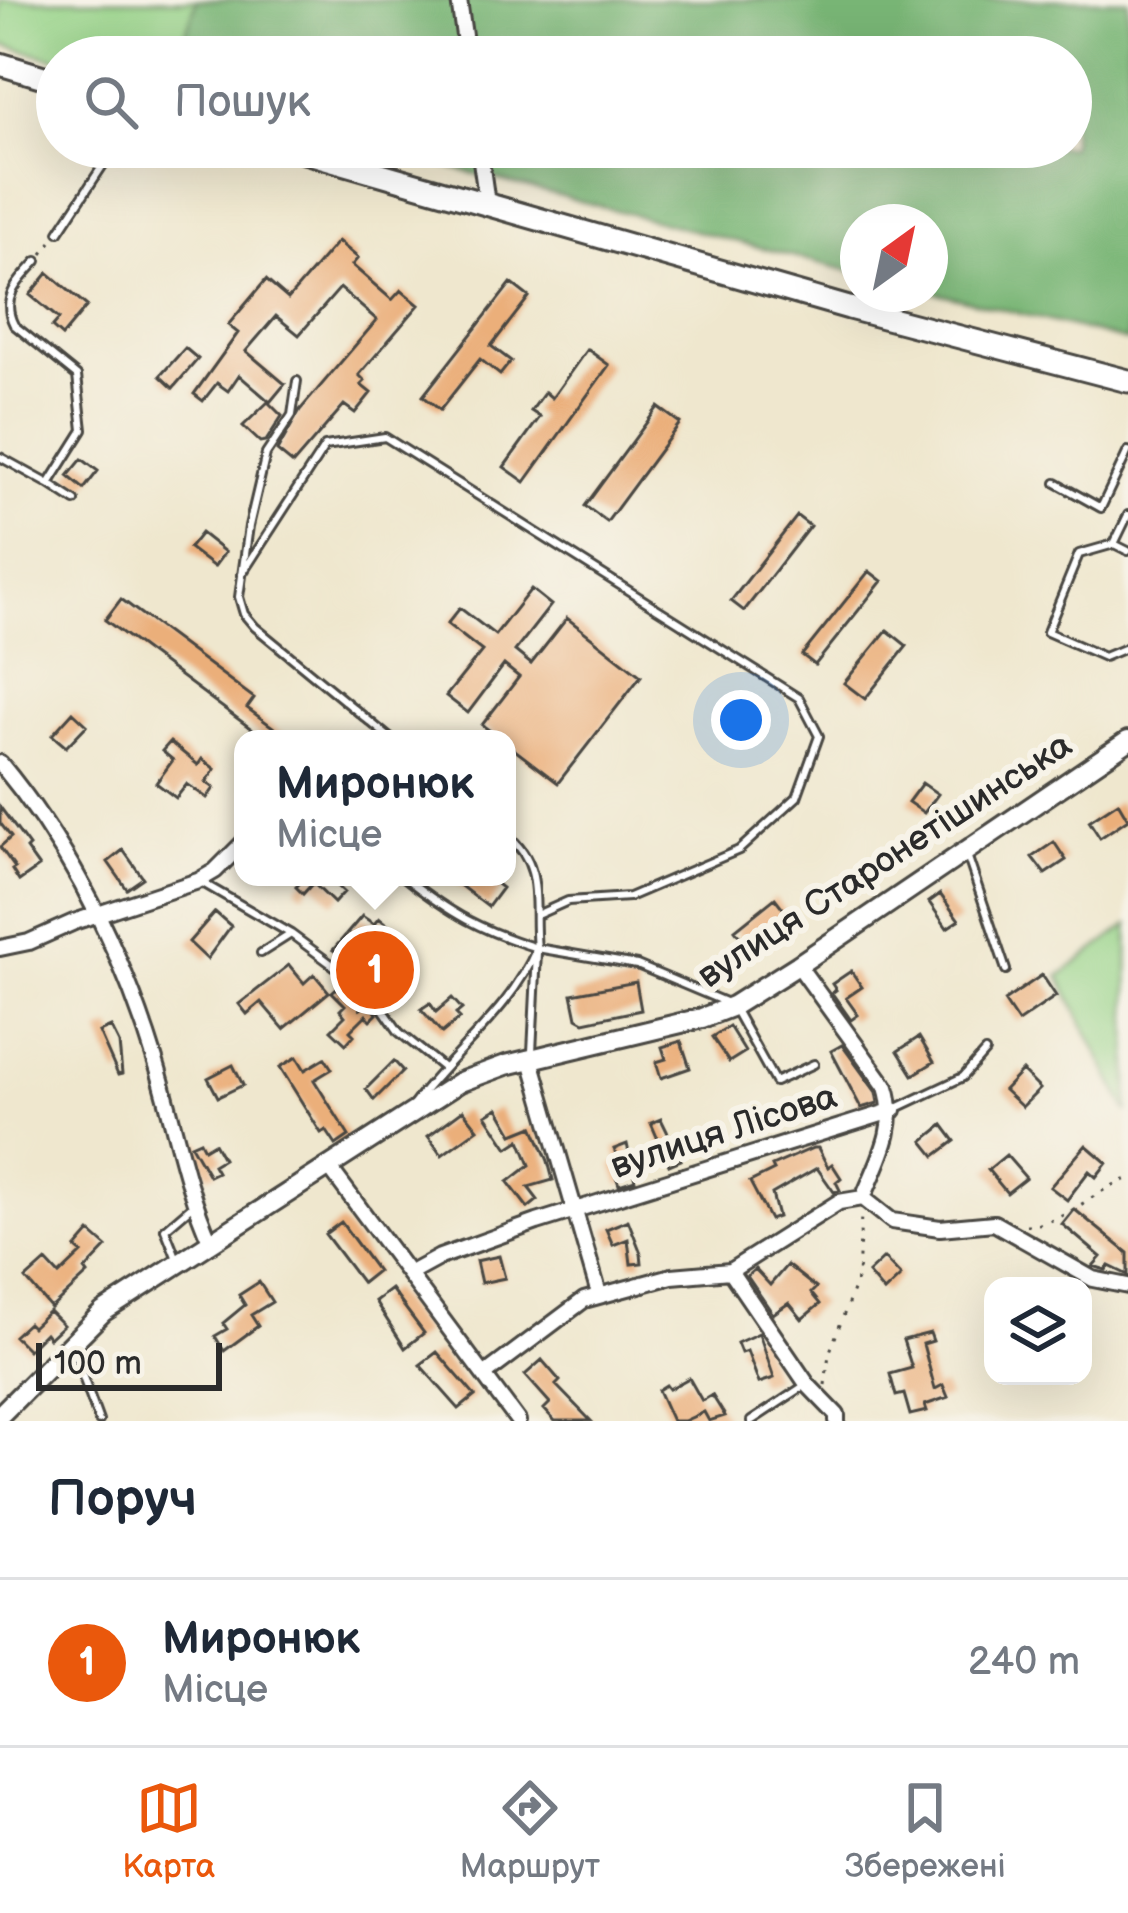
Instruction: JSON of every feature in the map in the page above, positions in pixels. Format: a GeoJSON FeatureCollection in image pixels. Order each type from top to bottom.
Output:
{"type":"FeatureCollection","features":[{"type":"Feature","properties":{"kind":"main road"},"geometry":{"type":"LineString","coordinates":[[0,64],[36,75]]}},
{"type":"Feature","properties":{"kind":"main road"},"geometry":{"type":"LineString","coordinates":[[361,168],[911,326],[1128,381]]}},
{"type":"Feature","properties":{"kind":"main road","name":"вулиця Старонетішинська"},"geometry":{"type":"LineString","coordinates":[[0,1415],[103,1312],[460,1082],[733,1006],[1128,741]]}},
{"type":"Feature","properties":{"kind":"street"},"geometry":{"type":"LineString","coordinates":[[459,0],[464,36]]}},
{"type":"Feature","properties":{"kind":"street"},"geometry":{"type":"LineString","coordinates":[[482,168],[487,203]]}},
{"type":"Feature","properties":{"kind":"street"},"geometry":{"type":"LineString","coordinates":[[0,764],[53,830],[76,869],[151,1048],[194,1202],[211,1244]]}},
{"type":"Feature","properties":{"kind":"street"},"geometry":{"type":"LineString","coordinates":[[0,948],[28,943],[198,880],[234,852]]}},
{"type":"Feature","properties":{"kind":"street","name":"вулиця Лісова"},"geometry":{"type":"LineString","coordinates":[[799,965],[886,1087],[893,1110],[888,1136],[862,1198]]}},
{"type":"Feature","properties":{"kind":"street","name":"вулиця Лісова"},"geometry":{"type":"LineString","coordinates":[[532,1060],[599,1294]]}},
{"type":"Feature","properties":{"kind":"street","name":"вулиця Лісова"},"geometry":{"type":"LineString","coordinates":[[409,1274],[440,1257],[893,1110]]}},
{"type":"Feature","properties":{"kind":"street"},"geometry":{"type":"LineString","coordinates":[[329,1167],[518,1421]]}},
{"type":"Feature","properties":{"kind":"street"},"geometry":{"type":"LineString","coordinates":[[484,1375],[584,1300],[672,1276],[730,1271],[839,1202],[862,1198],[892,1221],[940,1228],[994,1223],[1094,1279],[1128,1286]]}},
{"type":"Feature","properties":{"kind":"street"},"geometry":{"type":"LineString","coordinates":[[730,1271],[837,1421]]}},
{"type":"Feature","properties":{"kind":"lane"},"geometry":{"type":"LineString","coordinates":[[59,232],[102,168]]}},
{"type":"Feature","properties":{"kind":"lane"},"geometry":{"type":"LineString","coordinates":[[37,262],[4,298],[8,315],[14,325],[70,368],[81,391],[83,430],[49,484]]}},
{"type":"Feature","properties":{"kind":"lane"},"geometry":{"type":"LineString","coordinates":[[297,382],[292,415],[266,454],[239,597],[249,621],[380,730]]}},
{"type":"Feature","properties":{"kind":"lane"},"geometry":{"type":"LineString","coordinates":[[242,574],[325,446],[386,437],[799,698],[819,736],[796,797],[739,850],[629,897],[568,901],[539,914]]}},
{"type":"Feature","properties":{"kind":"lane"},"geometry":{"type":"LineString","coordinates":[[1056,483],[1101,508],[1124,471],[1128,451]]}},
{"type":"Feature","properties":{"kind":"lane"},"geometry":{"type":"LineString","coordinates":[[0,457],[76,501]]}},
{"type":"Feature","properties":{"kind":"lane"},"geometry":{"type":"LineString","coordinates":[[1114,544],[1128,515]]}},
{"type":"Feature","properties":{"kind":"lane"},"geometry":{"type":"LineString","coordinates":[[1128,550],[1114,544],[1079,554],[1048,632],[1104,657],[1128,647]]}},
{"type":"Feature","properties":{"kind":"lane"},"geometry":{"type":"LineString","coordinates":[[516,845],[529,860],[539,914],[532,1060]]}},
{"type":"Feature","properties":{"kind":"lane"},"geometry":{"type":"LineString","coordinates":[[966,852],[1006,970]]}},
{"type":"Feature","properties":{"kind":"lane"},"geometry":{"type":"LineString","coordinates":[[198,880],[291,934],[373,994],[399,1032],[442,1066]]}},
{"type":"Feature","properties":{"kind":"lane"},"geometry":{"type":"LineString","coordinates":[[416,886],[482,930],[537,948],[638,965],[733,1006],[775,1082],[814,1064]]}},
{"type":"Feature","properties":{"kind":"lane"},"geometry":{"type":"LineString","coordinates":[[262,952],[291,934]]}},
{"type":"Feature","properties":{"kind":"lane"},"geometry":{"type":"LineString","coordinates":[[405,1116],[442,1066],[504,1006],[537,948]]}},
{"type":"Feature","properties":{"kind":"lane"},"geometry":{"type":"LineString","coordinates":[[893,1110],[964,1077],[985,1052]]}},
{"type":"Feature","properties":{"kind":"lane"},"geometry":{"type":"LineString","coordinates":[[179,1263],[165,1229],[189,1212],[194,1202]]}},
{"type":"Feature","properties":{"kind":"lane"},"geometry":{"type":"LineString","coordinates":[[71,1344],[99,1421]]}},
{"type":"Feature","properties":{"kind":"lane"},"geometry":{"type":"LineString","coordinates":[[752,1421],[807,1384]]}},
{"type":"Feature","properties":{"kind":"path"},"geometry":{"type":"LineString","coordinates":[[37,262],[59,232]]}},
{"type":"Feature","properties":{"kind":"path"},"geometry":{"type":"LineString","coordinates":[[994,1223],[1045,1226],[1102,1187],[1128,1179]]}},
{"type":"Feature","properties":{"kind":"path"},"geometry":{"type":"LineString","coordinates":[[827,1405],[826,1366],[858,1277],[862,1198]]}},
{"type":"Feature","properties":{"kind":"green space"},"geometry":{"type":"Polygon","coordinates":[[[0,0],[197,0],[185,36],[36,36],[36,53],[0,44],[0,0]]]}},
{"type":"Feature","properties":{"kind":"green space"},"geometry":{"type":"Polygon","coordinates":[[[197,0],[1128,0],[1128,341],[948,296],[948,204],[840,204],[840,268],[453,168],[1092,168],[1092,36],[185,36],[197,0]]]}},
{"type":"Feature","properties":{"kind":"green space"},"geometry":{"type":"Polygon","coordinates":[[[1128,925],[1128,1113],[1059,976],[1128,925]]]}},
{"type":"Feature","properties":{"kind":"building"},"geometry":{"type":"Polygon","coordinates":[[[338,241],[358,258],[352,265],[392,300],[401,290],[419,305],[359,375],[365,381],[361,385],[371,393],[355,413],[344,405],[293,464],[277,451],[300,410],[377,320],[340,288],[299,335],[276,316],[246,351],[285,384],[270,402],[239,375],[228,391],[217,383],[203,401],[194,394],[238,333],[228,325],[266,280],[288,299],[338,241]]]}},
{"type":"Feature","properties":{"kind":"building"},"geometry":{"type":"Polygon","coordinates":[[[48,273],[87,306],[62,336],[52,327],[59,319],[30,295],[48,273]]]}},
{"type":"Feature","properties":{"kind":"building"},"geometry":{"type":"Polygon","coordinates":[[[511,283],[529,297],[491,346],[511,361],[500,375],[480,359],[440,410],[423,396],[511,283]]]}},
{"type":"Feature","properties":{"kind":"building"},"geometry":{"type":"Polygon","coordinates":[[[185,348],[198,359],[173,388],[160,376],[185,348]]]}},
{"type":"Feature","properties":{"kind":"building"},"geometry":{"type":"Polygon","coordinates":[[[587,349],[609,365],[525,482],[504,467],[540,417],[531,411],[545,392],[552,398],[587,349]]]}},
{"type":"Feature","properties":{"kind":"building"},"geometry":{"type":"Polygon","coordinates":[[[268,402],[282,416],[266,441],[260,442],[243,426],[268,402]]]}},
{"type":"Feature","properties":{"kind":"building"},"geometry":{"type":"Polygon","coordinates":[[[658,407],[680,423],[607,522],[585,506],[658,407]]]}},
{"type":"Feature","properties":{"kind":"building"},"geometry":{"type":"Polygon","coordinates":[[[82,459],[98,471],[84,489],[68,476],[82,459]]]}},
{"type":"Feature","properties":{"kind":"building"},"geometry":{"type":"Polygon","coordinates":[[[797,516],[810,526],[744,611],[731,601],[797,516]]]}},
{"type":"Feature","properties":{"kind":"building"},"geometry":{"type":"Polygon","coordinates":[[[201,533],[225,552],[214,567],[189,548],[201,533]]]}},
{"type":"Feature","properties":{"kind":"building"},"geometry":{"type":"Polygon","coordinates":[[[869,571],[882,581],[815,665],[802,655],[869,571]]]}},
{"type":"Feature","properties":{"kind":"building"},"geometry":{"type":"Polygon","coordinates":[[[531,589],[551,605],[515,651],[531,664],[567,618],[641,676],[558,783],[516,751],[516,730],[489,730],[482,725],[519,677],[504,665],[468,713],[446,696],[482,651],[447,624],[460,608],[495,635],[531,589]]]}},
{"type":"Feature","properties":{"kind":"building"},"geometry":{"type":"Polygon","coordinates":[[[121,599],[254,698],[247,708],[277,730],[253,730],[105,620],[121,599]]]}},
{"type":"Feature","properties":{"kind":"building"},"geometry":{"type":"Polygon","coordinates":[[[887,630],[907,646],[865,699],[844,683],[887,630]]]}},
{"type":"Feature","properties":{"kind":"building"},"geometry":{"type":"Polygon","coordinates":[[[73,712],[87,725],[66,747],[52,735],[73,712]]]}},
{"type":"Feature","properties":{"kind":"building"},"geometry":{"type":"Polygon","coordinates":[[[170,742],[198,765],[202,759],[215,769],[206,782],[214,788],[207,798],[187,784],[176,798],[156,783],[173,760],[162,751],[170,742]]]}},
{"type":"Feature","properties":{"kind":"building"},"geometry":{"type":"Polygon","coordinates":[[[922,783],[938,794],[924,813],[908,802],[922,783]]]}},
{"type":"Feature","properties":{"kind":"building"},"geometry":{"type":"Polygon","coordinates":[[[1118,802],[1128,819],[1100,838],[1089,821],[1118,802]]]}},
{"type":"Feature","properties":{"kind":"building"},"geometry":{"type":"Polygon","coordinates":[[[0,807],[39,867],[19,881],[0,847],[11,837],[0,823],[0,807]]]}},
{"type":"Feature","properties":{"kind":"building"},"geometry":{"type":"Polygon","coordinates":[[[1054,842],[1066,860],[1045,874],[1032,857],[1054,842]]]}},
{"type":"Feature","properties":{"kind":"building"},"geometry":{"type":"Polygon","coordinates":[[[123,850],[143,878],[127,889],[108,862],[123,850]]]}},
{"type":"Feature","properties":{"kind":"building"},"geometry":{"type":"Polygon","coordinates":[[[316,886],[338,886],[344,892],[334,903],[316,886]]]}},
{"type":"Feature","properties":{"kind":"building"},"geometry":{"type":"Polygon","coordinates":[[[461,886],[499,886],[488,907],[461,886]]]}},
{"type":"Feature","properties":{"kind":"building"},"geometry":{"type":"Polygon","coordinates":[[[940,894],[959,920],[947,928],[929,902],[940,894]]]}},
{"type":"Feature","properties":{"kind":"building"},"geometry":{"type":"Polygon","coordinates":[[[775,898],[792,920],[752,952],[735,930],[775,898]]]}},
{"type":"Feature","properties":{"kind":"building"},"geometry":{"type":"Polygon","coordinates":[[[215,912],[231,926],[207,959],[189,942],[215,912]]]}},
{"type":"Feature","properties":{"kind":"building"},"geometry":{"type":"Polygon","coordinates":[[[362,916],[374,924],[379,918],[395,931],[389,938],[395,943],[381,962],[387,966],[377,982],[363,973],[380,946],[364,933],[347,959],[333,950],[362,916]]]}},
{"type":"Feature","properties":{"kind":"building"},"geometry":{"type":"Polygon","coordinates":[[[289,965],[304,983],[314,974],[329,992],[284,1029],[261,1002],[247,1014],[239,1004],[289,965]]]}},
{"type":"Feature","properties":{"kind":"building"},"geometry":{"type":"Polygon","coordinates":[[[851,971],[862,987],[846,998],[858,1015],[851,1020],[832,993],[836,990],[832,984],[851,971]]]}},
{"type":"Feature","properties":{"kind":"building"},"geometry":{"type":"Polygon","coordinates":[[[1042,975],[1056,996],[1018,1022],[1004,1001],[1042,975]]]}},
{"type":"Feature","properties":{"kind":"building"},"geometry":{"type":"Polygon","coordinates":[[[636,982],[641,1010],[584,1022],[577,1018],[572,994],[636,982]]]}},
{"type":"Feature","properties":{"kind":"building"},"geometry":{"type":"Polygon","coordinates":[[[341,984],[362,1005],[359,1010],[370,1003],[377,1014],[371,1020],[366,1015],[350,1031],[354,1035],[346,1044],[331,1030],[345,1016],[340,1010],[345,1005],[332,992],[341,984]]]}},
{"type":"Feature","properties":{"kind":"building"},"geometry":{"type":"Polygon","coordinates":[[[452,998],[462,1009],[456,1014],[460,1018],[442,1033],[421,1009],[430,1003],[436,1012],[452,998]]]}},
{"type":"Feature","properties":{"kind":"building"},"geometry":{"type":"Polygon","coordinates":[[[729,1026],[745,1052],[729,1062],[712,1037],[729,1026]]]}},
{"type":"Feature","properties":{"kind":"building"},"geometry":{"type":"Polygon","coordinates":[[[111,1027],[119,1043],[122,1074],[118,1075],[99,1032],[111,1027]]]}},
{"type":"Feature","properties":{"kind":"building"},"geometry":{"type":"Polygon","coordinates":[[[919,1037],[934,1062],[913,1075],[898,1051],[919,1037]]]}},
{"type":"Feature","properties":{"kind":"building"},"geometry":{"type":"Polygon","coordinates":[[[681,1041],[690,1068],[661,1078],[656,1062],[666,1059],[662,1047],[681,1041]]]}},
{"type":"Feature","properties":{"kind":"building"},"geometry":{"type":"Polygon","coordinates":[[[842,1045],[876,1092],[878,1103],[861,1108],[831,1051],[842,1045]]]}},
{"type":"Feature","properties":{"kind":"building"},"geometry":{"type":"Polygon","coordinates":[[[297,1057],[305,1070],[325,1058],[332,1069],[314,1080],[349,1136],[336,1145],[326,1130],[321,1133],[280,1067],[297,1057]]]}},
{"type":"Feature","properties":{"kind":"building"},"geometry":{"type":"Polygon","coordinates":[[[394,1061],[403,1071],[374,1100],[366,1089],[394,1061]]]}},
{"type":"Feature","properties":{"kind":"building"},"geometry":{"type":"Polygon","coordinates":[[[233,1065],[243,1085],[218,1097],[208,1078],[233,1065]]]}},
{"type":"Feature","properties":{"kind":"building"},"geometry":{"type":"Polygon","coordinates":[[[1022,1071],[1040,1089],[1022,1107],[1004,1090],[1022,1071]]]}},
{"type":"Feature","properties":{"kind":"building"},"geometry":{"type":"Polygon","coordinates":[[[498,1108],[513,1134],[533,1126],[548,1161],[553,1180],[528,1187],[538,1200],[528,1208],[508,1182],[530,1165],[520,1140],[508,1148],[486,1115],[498,1108]]]}},
{"type":"Feature","properties":{"kind":"building"},"geometry":{"type":"Polygon","coordinates":[[[463,1110],[478,1129],[442,1155],[428,1136],[463,1110]]]}},
{"type":"Feature","properties":{"kind":"building"},"geometry":{"type":"Polygon","coordinates":[[[661,1119],[681,1160],[669,1165],[651,1123],[661,1119]]]}},
{"type":"Feature","properties":{"kind":"building"},"geometry":{"type":"Polygon","coordinates":[[[943,1125],[955,1141],[935,1156],[923,1141],[943,1125]]]}},
{"type":"Feature","properties":{"kind":"building"},"geometry":{"type":"Polygon","coordinates":[[[200,1141],[204,1149],[214,1143],[223,1159],[213,1165],[217,1172],[209,1176],[191,1145],[200,1141]]]}},
{"type":"Feature","properties":{"kind":"building"},"geometry":{"type":"Polygon","coordinates":[[[627,1144],[635,1180],[619,1185],[612,1165],[620,1163],[614,1149],[627,1144]]]}},
{"type":"Feature","properties":{"kind":"building"},"geometry":{"type":"Polygon","coordinates":[[[1086,1145],[1107,1163],[1096,1177],[1089,1171],[1067,1200],[1050,1187],[1086,1145]]]}},
{"type":"Feature","properties":{"kind":"building"},"geometry":{"type":"Polygon","coordinates":[[[818,1148],[828,1167],[832,1164],[841,1178],[836,1182],[840,1190],[834,1192],[817,1168],[772,1194],[778,1217],[770,1220],[750,1182],[774,1170],[772,1166],[818,1148]]]}},
{"type":"Feature","properties":{"kind":"building"},"geometry":{"type":"Polygon","coordinates":[[[1006,1155],[1026,1178],[1007,1193],[988,1170],[1006,1155]]]}},
{"type":"Feature","properties":{"kind":"building"},"geometry":{"type":"Polygon","coordinates":[[[1074,1209],[1128,1253],[1128,1275],[1109,1266],[1106,1270],[1093,1266],[1101,1257],[1062,1224],[1074,1209]]]}},
{"type":"Feature","properties":{"kind":"building"},"geometry":{"type":"Polygon","coordinates":[[[628,1220],[642,1263],[631,1264],[628,1239],[613,1245],[606,1229],[628,1220]]]}},
{"type":"Feature","properties":{"kind":"building"},"geometry":{"type":"Polygon","coordinates":[[[341,1222],[377,1271],[362,1283],[325,1234],[341,1222]]]}},
{"type":"Feature","properties":{"kind":"building"},"geometry":{"type":"Polygon","coordinates":[[[90,1232],[107,1247],[85,1270],[88,1274],[51,1308],[26,1279],[46,1261],[59,1275],[82,1253],[76,1248],[90,1232]]]}},
{"type":"Feature","properties":{"kind":"building"},"geometry":{"type":"Polygon","coordinates":[[[499,1256],[505,1278],[481,1283],[476,1261],[499,1256]]]}},
{"type":"Feature","properties":{"kind":"building"},"geometry":{"type":"Polygon","coordinates":[[[884,1258],[901,1276],[884,1292],[868,1273],[884,1258]]]}},
{"type":"Feature","properties":{"kind":"building"},"geometry":{"type":"Polygon","coordinates":[[[787,1265],[816,1288],[811,1293],[820,1304],[802,1319],[789,1303],[773,1314],[747,1276],[755,1269],[770,1285],[787,1265]]]}},
{"type":"Feature","properties":{"kind":"building"},"geometry":{"type":"Polygon","coordinates":[[[259,1282],[272,1302],[251,1315],[258,1326],[224,1351],[215,1336],[227,1329],[223,1323],[245,1305],[239,1295],[259,1282]]]}},
{"type":"Feature","properties":{"kind":"building"},"geometry":{"type":"Polygon","coordinates":[[[391,1289],[424,1333],[405,1348],[375,1301],[391,1289]]]}},
{"type":"Feature","properties":{"kind":"building"},"geometry":{"type":"Polygon","coordinates":[[[49,1311],[63,1325],[49,1338],[45,1333],[28,1350],[14,1336],[49,1311]]]}},
{"type":"Feature","properties":{"kind":"building"},"geometry":{"type":"Polygon","coordinates":[[[759,1333],[774,1378],[759,1383],[747,1351],[741,1353],[737,1343],[759,1333]]]}},
{"type":"Feature","properties":{"kind":"building"},"geometry":{"type":"Polygon","coordinates":[[[930,1333],[933,1341],[923,1344],[935,1389],[943,1385],[948,1397],[925,1405],[927,1411],[910,1415],[904,1394],[896,1396],[890,1374],[912,1368],[903,1340],[930,1333]]]}},
{"type":"Feature","properties":{"kind":"building"},"geometry":{"type":"Polygon","coordinates":[[[437,1352],[475,1396],[459,1409],[420,1365],[437,1352]]]}},
{"type":"Feature","properties":{"kind":"building"},"geometry":{"type":"Polygon","coordinates":[[[542,1360],[560,1381],[556,1385],[591,1421],[555,1421],[544,1409],[550,1403],[525,1375],[542,1360]]]}},
{"type":"Feature","properties":{"kind":"building"},"geometry":{"type":"Polygon","coordinates":[[[689,1378],[702,1401],[712,1395],[725,1416],[709,1421],[704,1412],[672,1421],[658,1390],[689,1378]]]}},
{"type":"Feature","properties":{"kind":"place","name":"Миронюк"},"geometry":{"type":"Point","coordinates":[375,970]}}]}
